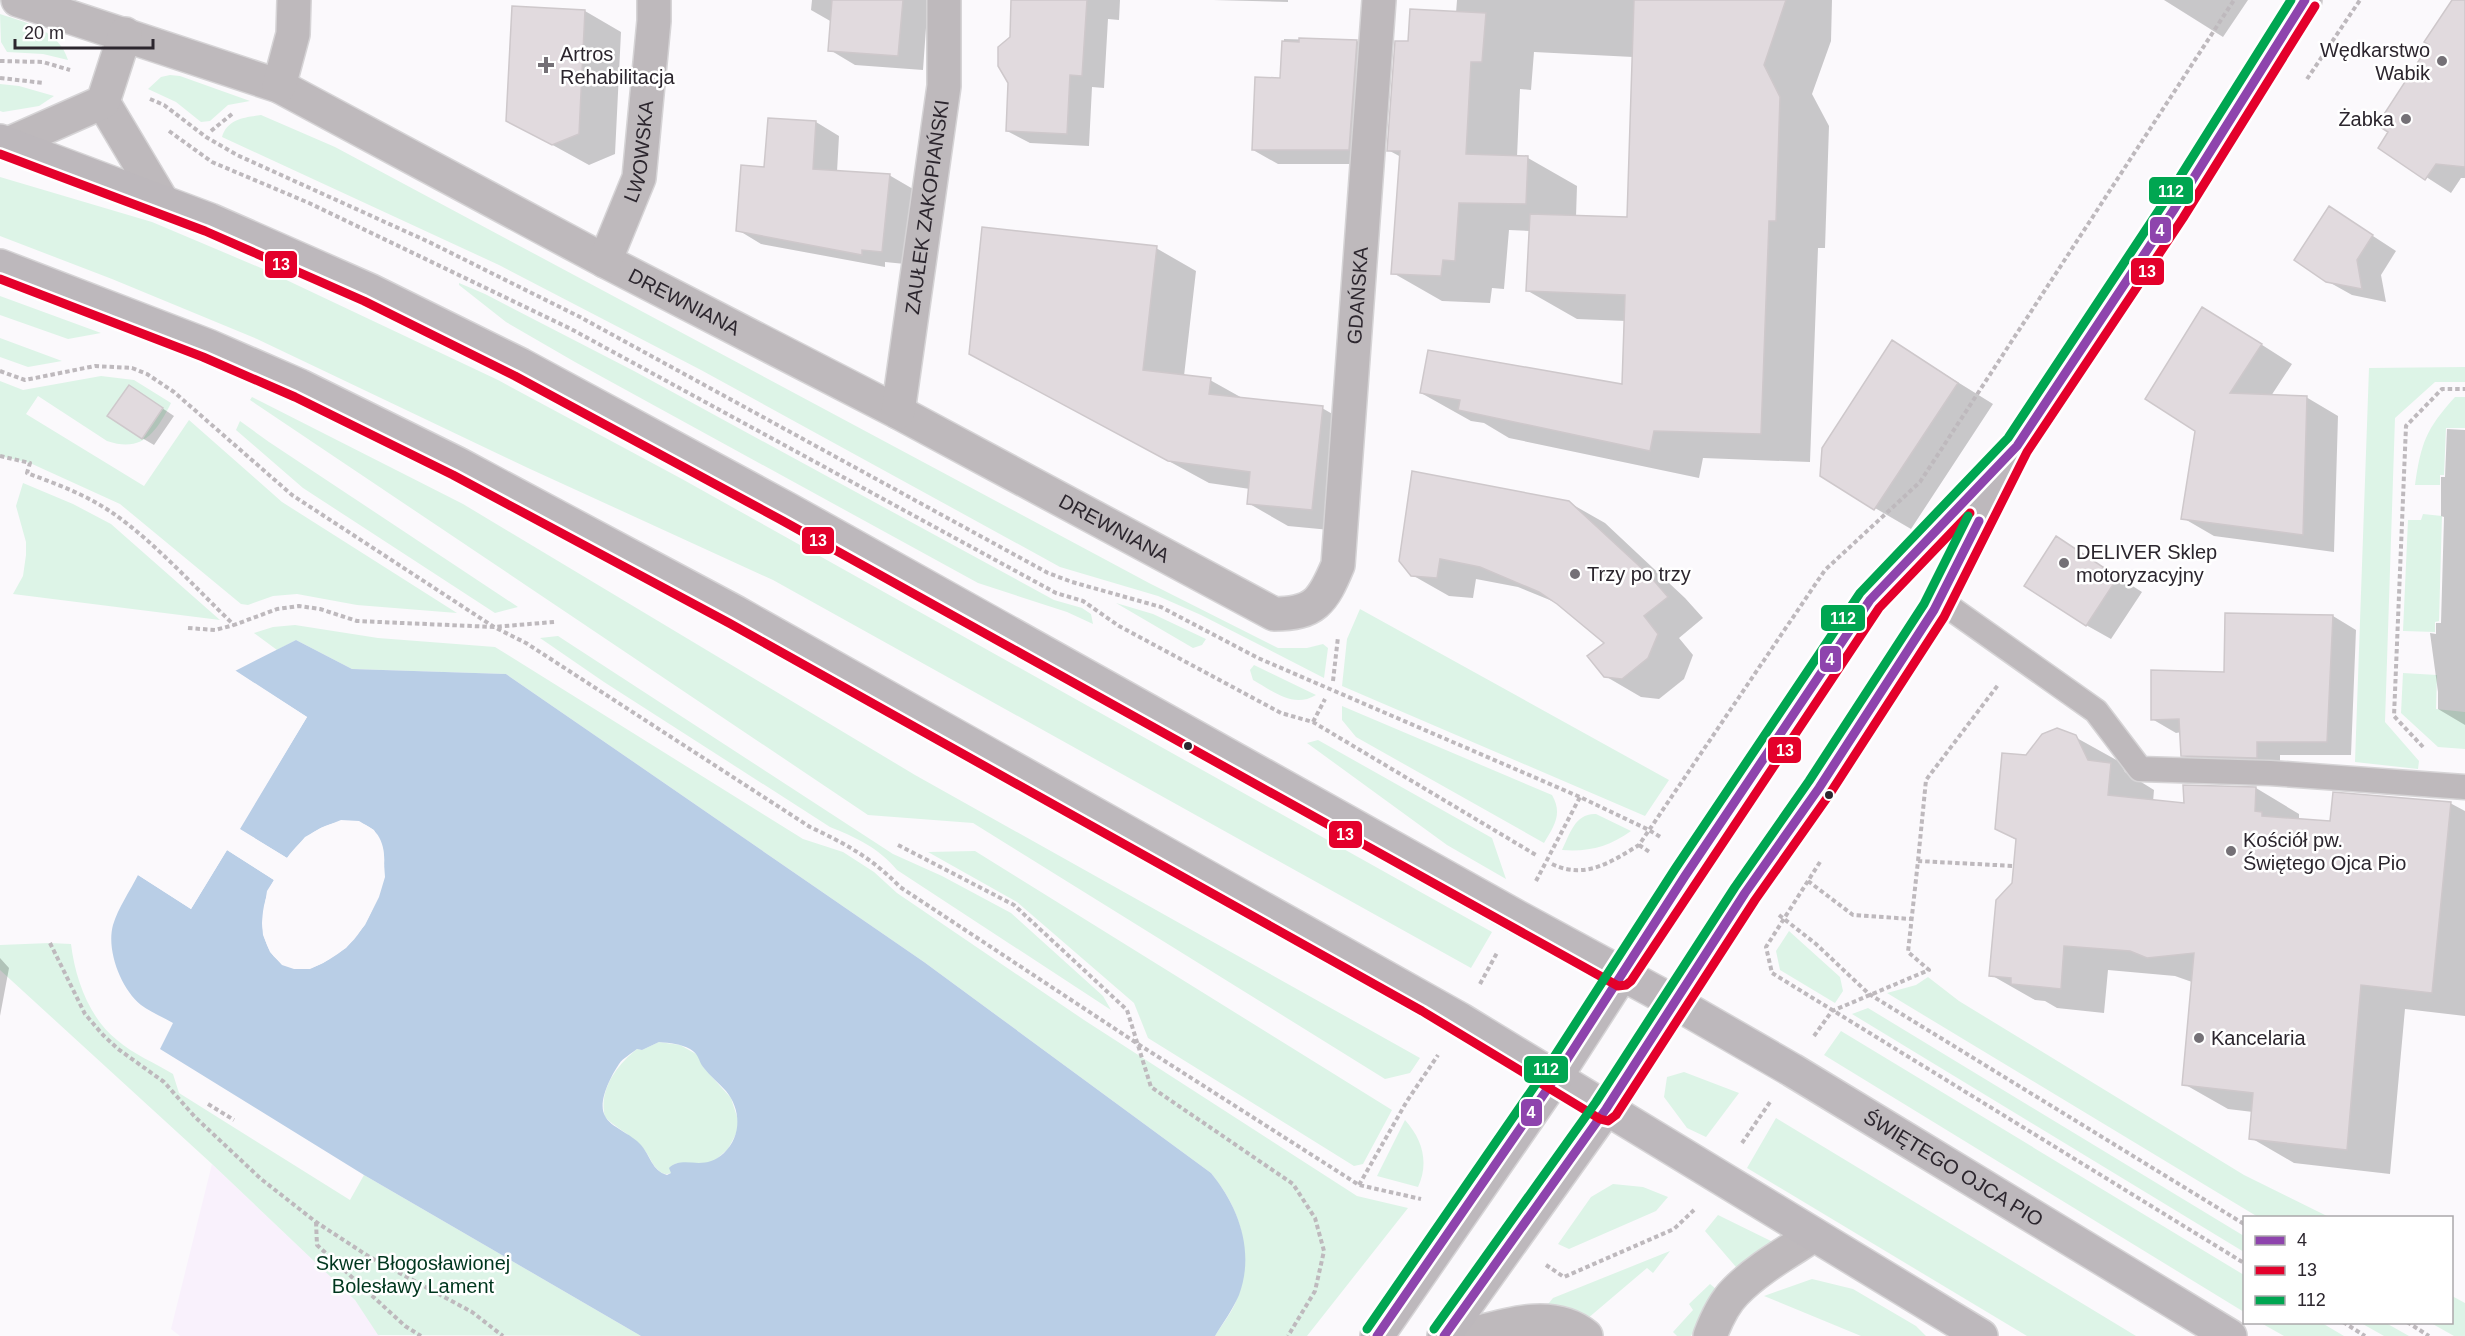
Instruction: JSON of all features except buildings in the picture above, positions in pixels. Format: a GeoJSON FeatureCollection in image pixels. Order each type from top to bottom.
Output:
{"type":"FeatureCollection","features":[{"type":"Feature","properties":{"kind":"main road"},"geometry":{"type":"LineString","coordinates":[[1444,1336],[1605,1109],[1745,893],[1819,788],[1939,600],[2017,446],[2174,211],[2305,0]]}},
{"type":"Feature","properties":{"kind":"main road","name":"ŚWIĘTEGO OJCA PIO"},"geometry":{"type":"LineString","coordinates":[[4,143],[162,201],[358,285],[521,364],[789,510],[1517,917],[1674,1002],[1792,1070],[2230,1336]]}},
{"type":"Feature","properties":{"kind":"main road"},"geometry":{"type":"LineString","coordinates":[[0,266],[208,346],[300,386],[458,464],[746,618],[1461,1020],[1981,1336]]}},
{"type":"Feature","properties":{"kind":"main road"},"geometry":{"type":"LineString","coordinates":[[1377,1336],[1555,1078],[1621,974],[1870,600],[2017,446]]}},
{"type":"Feature","properties":{"kind":"street","name":"DREWNIANA"},"geometry":{"type":"LineString","coordinates":[[18,0],[279,86],[605,261],[898,412],[1274,615],[1296,614],[1315,606],[1328,589]]}},
{"type":"Feature","properties":{"kind":"street"},"geometry":{"type":"LineString","coordinates":[[279,86],[292,34],[294,0]]}},
{"type":"Feature","properties":{"kind":"street","name":"LWOWSKA"},"geometry":{"type":"LineString","coordinates":[[605,261],[639,178],[654,0]]}},
{"type":"Feature","properties":{"kind":"street","name":"ZAUŁEK ZAKOPIAŃSKI"},"geometry":{"type":"LineString","coordinates":[[898,412],[944,86],[944,0]]}},
{"type":"Feature","properties":{"kind":"street","name":"GDAŃSKA"},"geometry":{"type":"LineString","coordinates":[[1328,589],[1338,565],[1379,0]]}},
{"type":"Feature","properties":{"kind":"street"},"geometry":{"type":"LineString","coordinates":[[125,34],[103,102],[162,201]]}},
{"type":"Feature","properties":{"kind":"street"},"geometry":{"type":"LineString","coordinates":[[4,143],[103,102]]}},
{"type":"Feature","properties":{"kind":"street"},"geometry":{"type":"LineString","coordinates":[[1710,1336],[1719,1314],[1735,1292],[1773,1262],[1814,1235]]}},
{"type":"Feature","properties":{"kind":"street"},"geometry":{"type":"LineString","coordinates":[[1466,1336],[1530,1320],[1574,1326],[1586,1336]]}},
{"type":"Feature","properties":{"kind":"lane"},"geometry":{"type":"LineString","coordinates":[[1939,600],[2096,711],[2140,769],[2270,773],[2465,787]]}},
{"type":"Feature","properties":{"kind":"path"},"geometry":{"type":"LineString","coordinates":[[1552,864],[1564,870],[1578,872],[1594,868],[1639,845],[1825,570],[1920,482],[2234,0]]}},
{"type":"Feature","properties":{"kind":"path"},"geometry":{"type":"LineString","coordinates":[[2301,88],[2360,0]]}},
{"type":"Feature","properties":{"kind":"path"},"geometry":{"type":"LineString","coordinates":[[0,61],[43,62],[71,70]]}},
{"type":"Feature","properties":{"kind":"path"},"geometry":{"type":"LineString","coordinates":[[0,78],[47,84]]}},
{"type":"Feature","properties":{"kind":"path"},"geometry":{"type":"LineString","coordinates":[[143,96],[164,105],[206,137],[237,155],[429,242],[580,317],[1048,573],[1161,607],[1258,657],[1329,690],[1580,797],[1649,830],[1670,843]]}},
{"type":"Feature","properties":{"kind":"path"},"geometry":{"type":"LineString","coordinates":[[164,126],[212,162],[309,203],[571,328],[1056,594],[1083,601],[1119,626],[1281,713],[1313,722],[1536,855]]}},
{"type":"Feature","properties":{"kind":"path"},"geometry":{"type":"LineString","coordinates":[[195,150],[200,145]]}},
{"type":"Feature","properties":{"kind":"path"},"geometry":{"type":"LineString","coordinates":[[0,371],[25,380],[104,366],[132,368],[147,375],[174,392],[292,495],[494,627],[526,643],[810,827],[848,844],[879,866],[900,887],[1138,1044],[1359,1185],[1430,1201]]}},
{"type":"Feature","properties":{"kind":"path"},"geometry":{"type":"LineString","coordinates":[[2429,753],[2394,716],[2406,426],[2442,389],[2465,389]]}},
{"type":"Feature","properties":{"kind":"path"},"geometry":{"type":"LineString","coordinates":[[0,456],[30,463],[27,472],[91,500],[113,514],[138,534],[234,625]]}},
{"type":"Feature","properties":{"kind":"path"},"geometry":{"type":"LineString","coordinates":[[188,628],[215,630],[277,609],[299,606],[320,609],[357,621],[494,627],[554,622]]}},
{"type":"Feature","properties":{"kind":"path"},"geometry":{"type":"LineString","coordinates":[[1813,1039],[1832,1011],[1929,970],[1908,952],[1926,780],[2020,656]]}},
{"type":"Feature","properties":{"kind":"path"},"geometry":{"type":"LineString","coordinates":[[1313,722],[1325,699]]}},
{"type":"Feature","properties":{"kind":"path"},"geometry":{"type":"LineString","coordinates":[[1359,1185],[1407,1101],[1461,1020],[1580,797]]}},
{"type":"Feature","properties":{"kind":"path"},"geometry":{"type":"LineString","coordinates":[[898,845],[1014,905],[1127,1010],[1151,1087],[1293,1184],[1315,1218],[1324,1251],[1315,1292],[1288,1336]]}},
{"type":"Feature","properties":{"kind":"path"},"geometry":{"type":"LineString","coordinates":[[1824,856],[1766,947],[1772,973],[2243,1262]]}},
{"type":"Feature","properties":{"kind":"path"},"geometry":{"type":"LineString","coordinates":[[1918,861],[2014,866]]}},
{"type":"Feature","properties":{"kind":"path"},"geometry":{"type":"LineString","coordinates":[[1808,881],[1853,915],[1911,919]]}},
{"type":"Feature","properties":{"kind":"path"},"geometry":{"type":"LineString","coordinates":[[1775,913],[1816,944],[1869,994],[2243,1223]]}},
{"type":"Feature","properties":{"kind":"path"},"geometry":{"type":"LineString","coordinates":[[50,943],[85,1014],[103,1035],[118,1049],[164,1082],[210,1132],[261,1179],[316,1222],[368,1256],[472,1312],[503,1336]]}},
{"type":"Feature","properties":{"kind":"path"},"geometry":{"type":"LineString","coordinates":[[208,1104],[234,1120]]}},
{"type":"Feature","properties":{"kind":"path"},"geometry":{"type":"LineString","coordinates":[[1738,1148],[1764,1110]]}},
{"type":"Feature","properties":{"kind":"path"},"geometry":{"type":"LineString","coordinates":[[1555,1271],[1564,1277],[1674,1229],[1699,1205]]}},
{"type":"Feature","properties":{"kind":"path"},"geometry":{"type":"LineString","coordinates":[[316,1222],[317,1245],[405,1326],[421,1336]]}},
{"type":"Feature","properties":{"kind":"path"},"geometry":{"type":"LineString","coordinates":[[2345,1324],[2365,1336]]}},
{"type":"Feature","properties":{"kind":"path"},"geometry":{"type":"LineString","coordinates":[[2409,1324],[2429,1336]]}},
{"type":"Feature","properties":{"kind":"shaded area"},"geometry":{"type":"Polygon","coordinates":[[[212,1164],[355,1300],[380,1336],[180,1336],[171,1329],[212,1164]]]}},
{"type":"Feature","properties":{"kind":"green space"},"geometry":{"type":"Polygon","coordinates":[[[0,14],[41,29],[50,35],[64,50],[68,60],[43,54],[7,52],[1,42],[0,14]]]}},
{"type":"Feature","properties":{"kind":"green space"},"geometry":{"type":"Polygon","coordinates":[[[180,76],[250,101],[228,105],[210,121],[201,122],[176,102],[148,89],[161,77],[180,76]]]}},
{"type":"Feature","properties":{"kind":"green space"},"geometry":{"type":"Polygon","coordinates":[[[0,84],[19,86],[54,96],[39,106],[3,112],[0,111],[0,84]]]}},
{"type":"Feature","properties":{"kind":"green space"},"geometry":{"type":"Polygon","coordinates":[[[261,115],[335,147],[1149,583],[1278,648],[1307,648],[1323,644],[1328,648],[1324,678],[1201,615],[1158,596],[1060,567],[701,370],[499,265],[222,137],[224,131],[232,123],[243,118],[261,115]]]}},
{"type":"Feature","properties":{"kind":"green space"},"geometry":{"type":"Polygon","coordinates":[[[0,177],[152,222],[261,268],[498,380],[682,479],[1492,932],[1471,968],[773,580],[528,468],[257,339],[0,236],[0,177]]]}},
{"type":"Feature","properties":{"kind":"green space"},"geometry":{"type":"Polygon","coordinates":[[[459,283],[485,294],[634,371],[1054,600],[1082,608],[1091,614],[1093,624],[1067,612],[978,583],[575,362],[506,322],[459,283]]]}},
{"type":"Feature","properties":{"kind":"green space"},"geometry":{"type":"Polygon","coordinates":[[[0,296],[101,333],[68,339],[0,315],[0,296]]]}},
{"type":"Feature","properties":{"kind":"green space"},"geometry":{"type":"Polygon","coordinates":[[[0,338],[62,361],[28,367],[0,357],[0,338]]]}},
{"type":"Feature","properties":{"kind":"green space"},"geometry":{"type":"Polygon","coordinates":[[[2465,367],[2465,382],[2435,382],[2395,418],[2385,722],[2419,761],[2418,769],[2355,762],[2369,368],[2465,367]]]}},
{"type":"Feature","properties":{"kind":"green space"},"geometry":{"type":"Polygon","coordinates":[[[101,376],[134,380],[171,403],[160,423],[146,438],[130,444],[107,441],[38,396],[26,414],[144,486],[189,420],[282,502],[457,613],[357,605],[297,594],[273,596],[248,605],[241,604],[120,504],[30,463],[0,456],[0,381],[23,390],[101,376]]]}},
{"type":"Feature","properties":{"kind":"green space"},"geometry":{"type":"Polygon","coordinates":[[[252,397],[463,504],[915,775],[1420,1058],[1410,1073],[1385,1079],[973,823],[868,815],[250,400],[252,397]]]}},
{"type":"Feature","properties":{"kind":"green space"},"geometry":{"type":"Polygon","coordinates":[[[2455,397],[2465,397],[2465,428],[2446,428],[2444,475],[2440,475],[2440,485],[2415,485],[2426,437],[2437,418],[2455,397]]]}},
{"type":"Feature","properties":{"kind":"green space"},"geometry":{"type":"Polygon","coordinates":[[[240,421],[518,607],[495,613],[303,488],[236,430],[240,421]]]}},
{"type":"Feature","properties":{"kind":"green space"},"geometry":{"type":"Polygon","coordinates":[[[23,483],[73,504],[111,524],[220,620],[13,594],[23,576],[26,555],[26,542],[16,506],[23,483]]]}},
{"type":"Feature","properties":{"kind":"green space"},"geometry":{"type":"Polygon","coordinates":[[[2423,514],[2442,516],[2439,621],[2435,622],[2435,632],[2403,631],[2408,520],[2421,520],[2423,514]]]}},
{"type":"Feature","properties":{"kind":"green space"},"geometry":{"type":"Polygon","coordinates":[[[1116,603],[1153,614],[1206,639],[1202,645],[1193,648],[1116,603]]]}},
{"type":"Feature","properties":{"kind":"green space"},"geometry":{"type":"Polygon","coordinates":[[[1360,609],[1669,780],[1645,816],[1342,686],[1347,639],[1360,609]]]}},
{"type":"Feature","properties":{"kind":"green space"},"geometry":{"type":"Polygon","coordinates":[[[295,625],[378,638],[495,647],[803,839],[843,852],[874,872],[897,893],[1084,1020],[1357,1196],[1408,1208],[1307,1336],[1215,1336],[1236,1300],[1242,1278],[1244,1246],[1241,1230],[1230,1201],[1211,1173],[924,962],[506,674],[352,669],[296,640],[277,650],[254,633],[273,627],[295,625]]]}},
{"type":"Feature","properties":{"kind":"green space"},"geometry":{"type":"Polygon","coordinates":[[[558,636],[893,854],[942,876],[1011,913],[1103,996],[1111,1010],[897,870],[874,849],[830,827],[604,682],[540,638],[558,636]]]}},
{"type":"Feature","properties":{"kind":"green space"},"geometry":{"type":"Polygon","coordinates":[[[1254,665],[1316,695],[1299,700],[1283,697],[1253,680],[1250,670],[1254,665]]]}},
{"type":"Feature","properties":{"kind":"green space"},"geometry":{"type":"Polygon","coordinates":[[[2403,673],[2437,675],[2436,709],[2465,712],[2465,749],[2438,747],[2401,713],[2403,673]]]}},
{"type":"Feature","properties":{"kind":"green space"},"geometry":{"type":"Polygon","coordinates":[[[1342,706],[1552,795],[1557,808],[1556,820],[1544,843],[1356,737],[1342,720],[1342,706]]]}},
{"type":"Feature","properties":{"kind":"green space"},"geometry":{"type":"Polygon","coordinates":[[[1318,740],[1492,838],[1506,879],[1447,845],[1307,743],[1318,740]]]}},
{"type":"Feature","properties":{"kind":"green space"},"geometry":{"type":"Polygon","coordinates":[[[1596,814],[1631,831],[1615,841],[1598,847],[1562,850],[1578,821],[1583,817],[1596,814]]]}},
{"type":"Feature","properties":{"kind":"green space"},"geometry":{"type":"Polygon","coordinates":[[[975,851],[1392,1110],[1363,1164],[1354,1166],[1148,1038],[1134,1003],[1017,902],[928,852],[975,851]]]}},
{"type":"Feature","properties":{"kind":"green space"},"geometry":{"type":"Polygon","coordinates":[[[1789,931],[1840,977],[1843,991],[1835,1003],[1780,970],[1776,951],[1789,931]]]}},
{"type":"Feature","properties":{"kind":"green space","name":"Skwer Błogosławionej Bolesławy Lament"},"geometry":{"type":"Polygon","coordinates":[[[71,944],[80,984],[91,1009],[107,1031],[123,1045],[173,1074],[179,1093],[350,1200],[364,1175],[641,1336],[378,1335],[355,1300],[212,1164],[0,970],[0,945],[71,944]]]}},
{"type":"Feature","properties":{"kind":"green space"},"geometry":{"type":"Polygon","coordinates":[[[1928,977],[1959,1001],[2244,1175],[2327,1216],[2256,1216],[1887,993],[1916,985],[1928,977]]]}},
{"type":"Feature","properties":{"kind":"green space"},"geometry":{"type":"Polygon","coordinates":[[[1868,1008],[2243,1235],[2243,1251],[1852,1014],[1868,1008]]]}},
{"type":"Feature","properties":{"kind":"green space"},"geometry":{"type":"Polygon","coordinates":[[[1841,1031],[2243,1274],[2243,1311],[1824,1055],[1841,1031]]]}},
{"type":"Feature","properties":{"kind":"green space"},"geometry":{"type":"Polygon","coordinates":[[[659,1042],[680,1045],[698,1055],[703,1067],[731,1098],[739,1123],[738,1130],[728,1149],[712,1163],[677,1163],[673,1165],[671,1173],[666,1174],[657,1169],[639,1144],[605,1117],[604,1107],[604,1097],[616,1070],[637,1049],[642,1050],[659,1042]]]}},
{"type":"Feature","properties":{"kind":"green space"},"geometry":{"type":"Polygon","coordinates":[[[1684,1072],[1739,1093],[1706,1137],[1687,1128],[1664,1097],[1667,1077],[1684,1072]]]}},
{"type":"Feature","properties":{"kind":"green space"},"geometry":{"type":"Polygon","coordinates":[[[1776,1118],[2136,1336],[2027,1336],[1747,1168],[1776,1118]]]}},
{"type":"Feature","properties":{"kind":"green space"},"geometry":{"type":"Polygon","coordinates":[[[1405,1120],[1416,1136],[1422,1152],[1423,1169],[1418,1187],[1377,1176],[1405,1120]]]}},
{"type":"Feature","properties":{"kind":"green space"},"geometry":{"type":"Polygon","coordinates":[[[1613,1184],[1643,1187],[1668,1197],[1656,1211],[1569,1249],[1558,1244],[1591,1197],[1613,1184]]]}},
{"type":"Feature","properties":{"kind":"green space"},"geometry":{"type":"Polygon","coordinates":[[[1718,1215],[1775,1243],[1736,1267],[1705,1231],[1718,1215]]]}},
{"type":"Feature","properties":{"kind":"green space"},"geometry":{"type":"Polygon","coordinates":[[[1670,1251],[1653,1273],[1647,1268],[1587,1319],[1544,1309],[1553,1298],[1670,1251]]]}},
{"type":"Feature","properties":{"kind":"green space"},"geometry":{"type":"Polygon","coordinates":[[[1812,1279],[1853,1289],[1916,1326],[1926,1336],[1861,1336],[1764,1296],[1812,1279]]]}},
{"type":"Feature","properties":{"kind":"green space"},"geometry":{"type":"Polygon","coordinates":[[[1710,1284],[1716,1289],[1691,1336],[1677,1336],[1673,1332],[1693,1310],[1689,1304],[1710,1284]]]}},
{"type":"Feature","properties":{"kind":"green space"},"geometry":{"type":"Polygon","coordinates":[[[2453,1297],[2465,1303],[2465,1336],[2454,1336],[2433,1324],[2453,1324],[2453,1297]]]}},
{"type":"Feature","properties":{"kind":"green space"},"geometry":{"type":"Polygon","coordinates":[[[2263,1324],[2324,1324],[2344,1336],[2284,1336],[2263,1324]]]}},
{"type":"Feature","properties":{"kind":"green space"},"geometry":{"type":"Polygon","coordinates":[[[2363,1324],[2388,1324],[2409,1336],[2384,1336],[2363,1324]]]}},
{"type":"Feature","properties":{"kind":"water"},"geometry":{"type":"Polygon","coordinates":[[[296,640],[352,669],[506,674],[924,962],[1211,1173],[1221,1186],[1236,1215],[1245,1246],[1244,1279],[1239,1295],[1215,1336],[641,1336],[364,1175],[160,1049],[173,1023],[145,1008],[134,998],[117,968],[112,946],[111,935],[115,919],[138,875],[191,909],[227,850],[274,880],[267,895],[262,920],[264,937],[271,953],[284,964],[309,968],[335,956],[356,937],[372,910],[383,873],[384,855],[380,840],[371,828],[355,822],[335,823],[316,830],[287,858],[239,829],[307,717],[235,671],[296,640]],[[659,1042],[642,1050],[637,1049],[619,1064],[609,1082],[603,1110],[608,1120],[637,1141],[658,1170],[667,1175],[671,1173],[669,1168],[675,1164],[709,1162],[724,1153],[734,1139],[737,1114],[731,1098],[703,1067],[695,1053],[683,1046],[659,1042]]]}},
{"type":"Feature","properties":{"kind":"pier"},"geometry":{"type":"Polygon","coordinates":[[[233,669],[307,717],[240,829],[287,858],[305,837],[321,828],[341,820],[359,821],[374,830],[383,849],[385,877],[379,897],[365,925],[346,948],[310,969],[294,969],[282,965],[270,952],[263,935],[262,923],[267,891],[274,880],[227,850],[191,909],[138,875],[139,872],[190,905],[224,848],[229,847],[277,878],[266,907],[266,935],[272,950],[284,962],[294,966],[309,966],[344,945],[355,935],[376,896],[382,876],[380,849],[372,832],[358,823],[341,823],[322,831],[307,840],[287,861],[237,830],[303,718],[234,673],[233,669]]]}},
{"type":"Feature","properties":{"kind":"transit line","name":"112"},"geometry":{"type":"LineString","coordinates":[[1367,1329],[1545,1071],[1675,869],[1860,593],[2008,438],[2163,204],[2291,0]]}},
{"type":"Feature","properties":{"kind":"transit line","name":"4"},"geometry":{"type":"LineString","coordinates":[[1377,1336],[1555,1078],[1685,876],[1870,600],[2017,446],[2173,211],[2305,0]]}},
{"type":"Feature","properties":{"kind":"transit line","name":"13"},"geometry":{"type":"LineString","coordinates":[[0,279],[203,357],[295,397],[453,475],[729,623],[1422,1011],[1600,1119],[1608,1121],[1616,1115],[1755,900],[1829,795],[1944,617],[2027,452],[2183,218],[2315,6]]}},
{"type":"Feature","properties":{"kind":"transit line","name":"13"},"geometry":{"type":"LineString","coordinates":[[0,154],[205,231],[364,301],[515,376],[783,521],[1618,986],[1626,985],[1631,981],[1879,608],[1970,513]]}},
{"type":"Feature","properties":{"kind":"transit line","name":"112"},"geometry":{"type":"LineString","coordinates":[[1434,1329],[1596,1102],[1735,887],[1809,781],[1924,604],[1968,516]]}},
{"type":"Feature","properties":{"kind":"transit line","name":"4"},"geometry":{"type":"LineString","coordinates":[[1444,1336],[1606,1109],[1745,893],[1819,788],[1934,610],[1979,521]]}},
{"type":"Feature","properties":{"kind":"place","name":"Wędkarstwo Wabik"},"geometry":{"type":"Point","coordinates":[2442,61]}},
{"type":"Feature","properties":{"kind":"place","name":"Artros Rehabilitacja"},"geometry":{"type":"Point","coordinates":[546,65]}},
{"type":"Feature","properties":{"kind":"place","name":"Żabka"},"geometry":{"type":"Point","coordinates":[2406,119]}},
{"type":"Feature","properties":{"kind":"place","name":"DELIVER Sklep motoryzacyjny"},"geometry":{"type":"Point","coordinates":[2064,563]}},
{"type":"Feature","properties":{"kind":"place","name":"Trzy po trzy"},"geometry":{"type":"Point","coordinates":[1575,574]}},
{"type":"Feature","properties":{"kind":"place","name":"Kościół pw. Świętego Ojca Pio"},"geometry":{"type":"Point","coordinates":[2231,851]}},
{"type":"Feature","properties":{"kind":"place","name":"Kancelaria"},"geometry":{"type":"Point","coordinates":[2199,1038]}}]}
